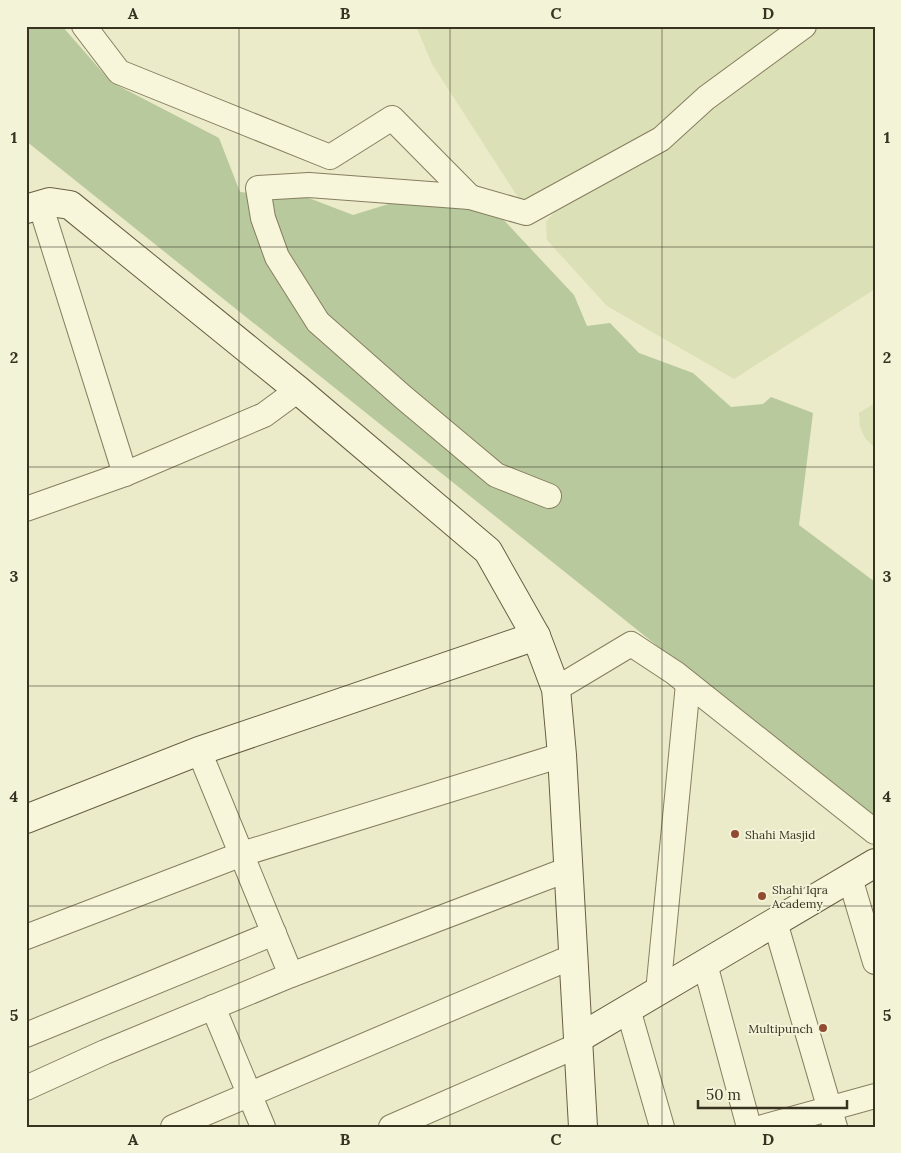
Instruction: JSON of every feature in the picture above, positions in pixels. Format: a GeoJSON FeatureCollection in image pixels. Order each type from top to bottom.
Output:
{"type":"FeatureCollection","features":[{"type":"Feature","properties":{"kind":"street"},"geometry":{"type":"LineString","coordinates":[[84,26],[118,72],[330,156],[392,118],[470,197]]}},
{"type":"Feature","properties":{"kind":"street"},"geometry":{"type":"LineString","coordinates":[[549,496],[496,474],[403,397],[318,322],[277,257],[263,218],[258,188],[309,185],[470,197],[526,213],[661,138],[706,98],[804,26]]}},
{"type":"Feature","properties":{"kind":"street"},"geometry":{"type":"LineString","coordinates":[[125,474],[33,206],[50,202],[70,205],[298,390],[488,551],[536,636],[556,689],[562,754],[583,1127]]}},
{"type":"Feature","properties":{"kind":"street"},"geometry":{"type":"LineString","coordinates":[[27,508],[125,474],[264,415],[298,390]]}},
{"type":"Feature","properties":{"kind":"street"},"geometry":{"type":"LineString","coordinates":[[26,819],[199,752],[536,636]]}},
{"type":"Feature","properties":{"kind":"street"},"geometry":{"type":"LineString","coordinates":[[556,689],[631,644],[675,673],[875,832]]}},
{"type":"Feature","properties":{"kind":"street"},"geometry":{"type":"LineString","coordinates":[[658,992],[688,684]]}},
{"type":"Feature","properties":{"kind":"street"},"geometry":{"type":"LineString","coordinates":[[199,752],[291,975]]}},
{"type":"Feature","properties":{"kind":"street"},"geometry":{"type":"LineString","coordinates":[[26,937],[242,854],[562,754]]}},
{"type":"Feature","properties":{"kind":"street"},"geometry":{"type":"LineString","coordinates":[[391,1127],[579,1042],[628,1009],[875,863]]}},
{"type":"Feature","properties":{"kind":"street"},"geometry":{"type":"LineString","coordinates":[[26,1088],[105,1052],[291,975],[569,869]]}},
{"type":"Feature","properties":{"kind":"street"},"geometry":{"type":"LineString","coordinates":[[850,878],[875,962]]}},
{"type":"Feature","properties":{"kind":"street"},"geometry":{"type":"LineString","coordinates":[[775,922],[832,1118]]}},
{"type":"Feature","properties":{"kind":"street"},"geometry":{"type":"LineString","coordinates":[[26,1035],[274,933]]}},
{"type":"Feature","properties":{"kind":"street"},"geometry":{"type":"LineString","coordinates":[[172,1127],[574,956]]}},
{"type":"Feature","properties":{"kind":"street"},"geometry":{"type":"LineString","coordinates":[[705,964],[749,1127]]}},
{"type":"Feature","properties":{"kind":"street"},"geometry":{"type":"LineString","coordinates":[[213,1008],[263,1127]]}},
{"type":"Feature","properties":{"kind":"street"},"geometry":{"type":"LineString","coordinates":[[628,1009],[662,1127]]}},
{"type":"Feature","properties":{"kind":"street"},"geometry":{"type":"LineString","coordinates":[[763,1127],[832,1118],[875,1096]]}},
{"type":"Feature","properties":{"kind":"green space"},"geometry":{"type":"Polygon","coordinates":[[[26,26],[62,26],[111,82],[219,138],[240,192],[275,196],[301,195],[353,215],[395,202],[464,206],[500,216],[574,295],[587,326],[610,323],[639,353],[693,373],[731,407],[763,404],[771,397],[813,413],[799,525],[875,582],[875,820],[26,141],[26,26]]]}},
{"type":"Feature","properties":{"kind":"green space"},"geometry":{"type":"Polygon","coordinates":[[[416,26],[791,26],[651,133],[523,205],[432,64],[416,26]]]}},
{"type":"Feature","properties":{"kind":"green space"},"geometry":{"type":"Polygon","coordinates":[[[817,26],[875,26],[875,289],[734,379],[607,306],[547,240],[546,222],[564,201],[758,70],[817,26]]]}},
{"type":"Feature","properties":{"kind":"green space"},"geometry":{"type":"Polygon","coordinates":[[[875,403],[875,448],[865,438],[860,427],[859,413],[875,403]]]}},
{"type":"Feature","properties":{"kind":"place","name":"Shahi Masjid"},"geometry":{"type":"Point","coordinates":[735,834]}},
{"type":"Feature","properties":{"kind":"place","name":"Shahi Iqra Academy"},"geometry":{"type":"Point","coordinates":[762,896]}},
{"type":"Feature","properties":{"kind":"place","name":"Multipunch"},"geometry":{"type":"Point","coordinates":[823,1028]}}]}
